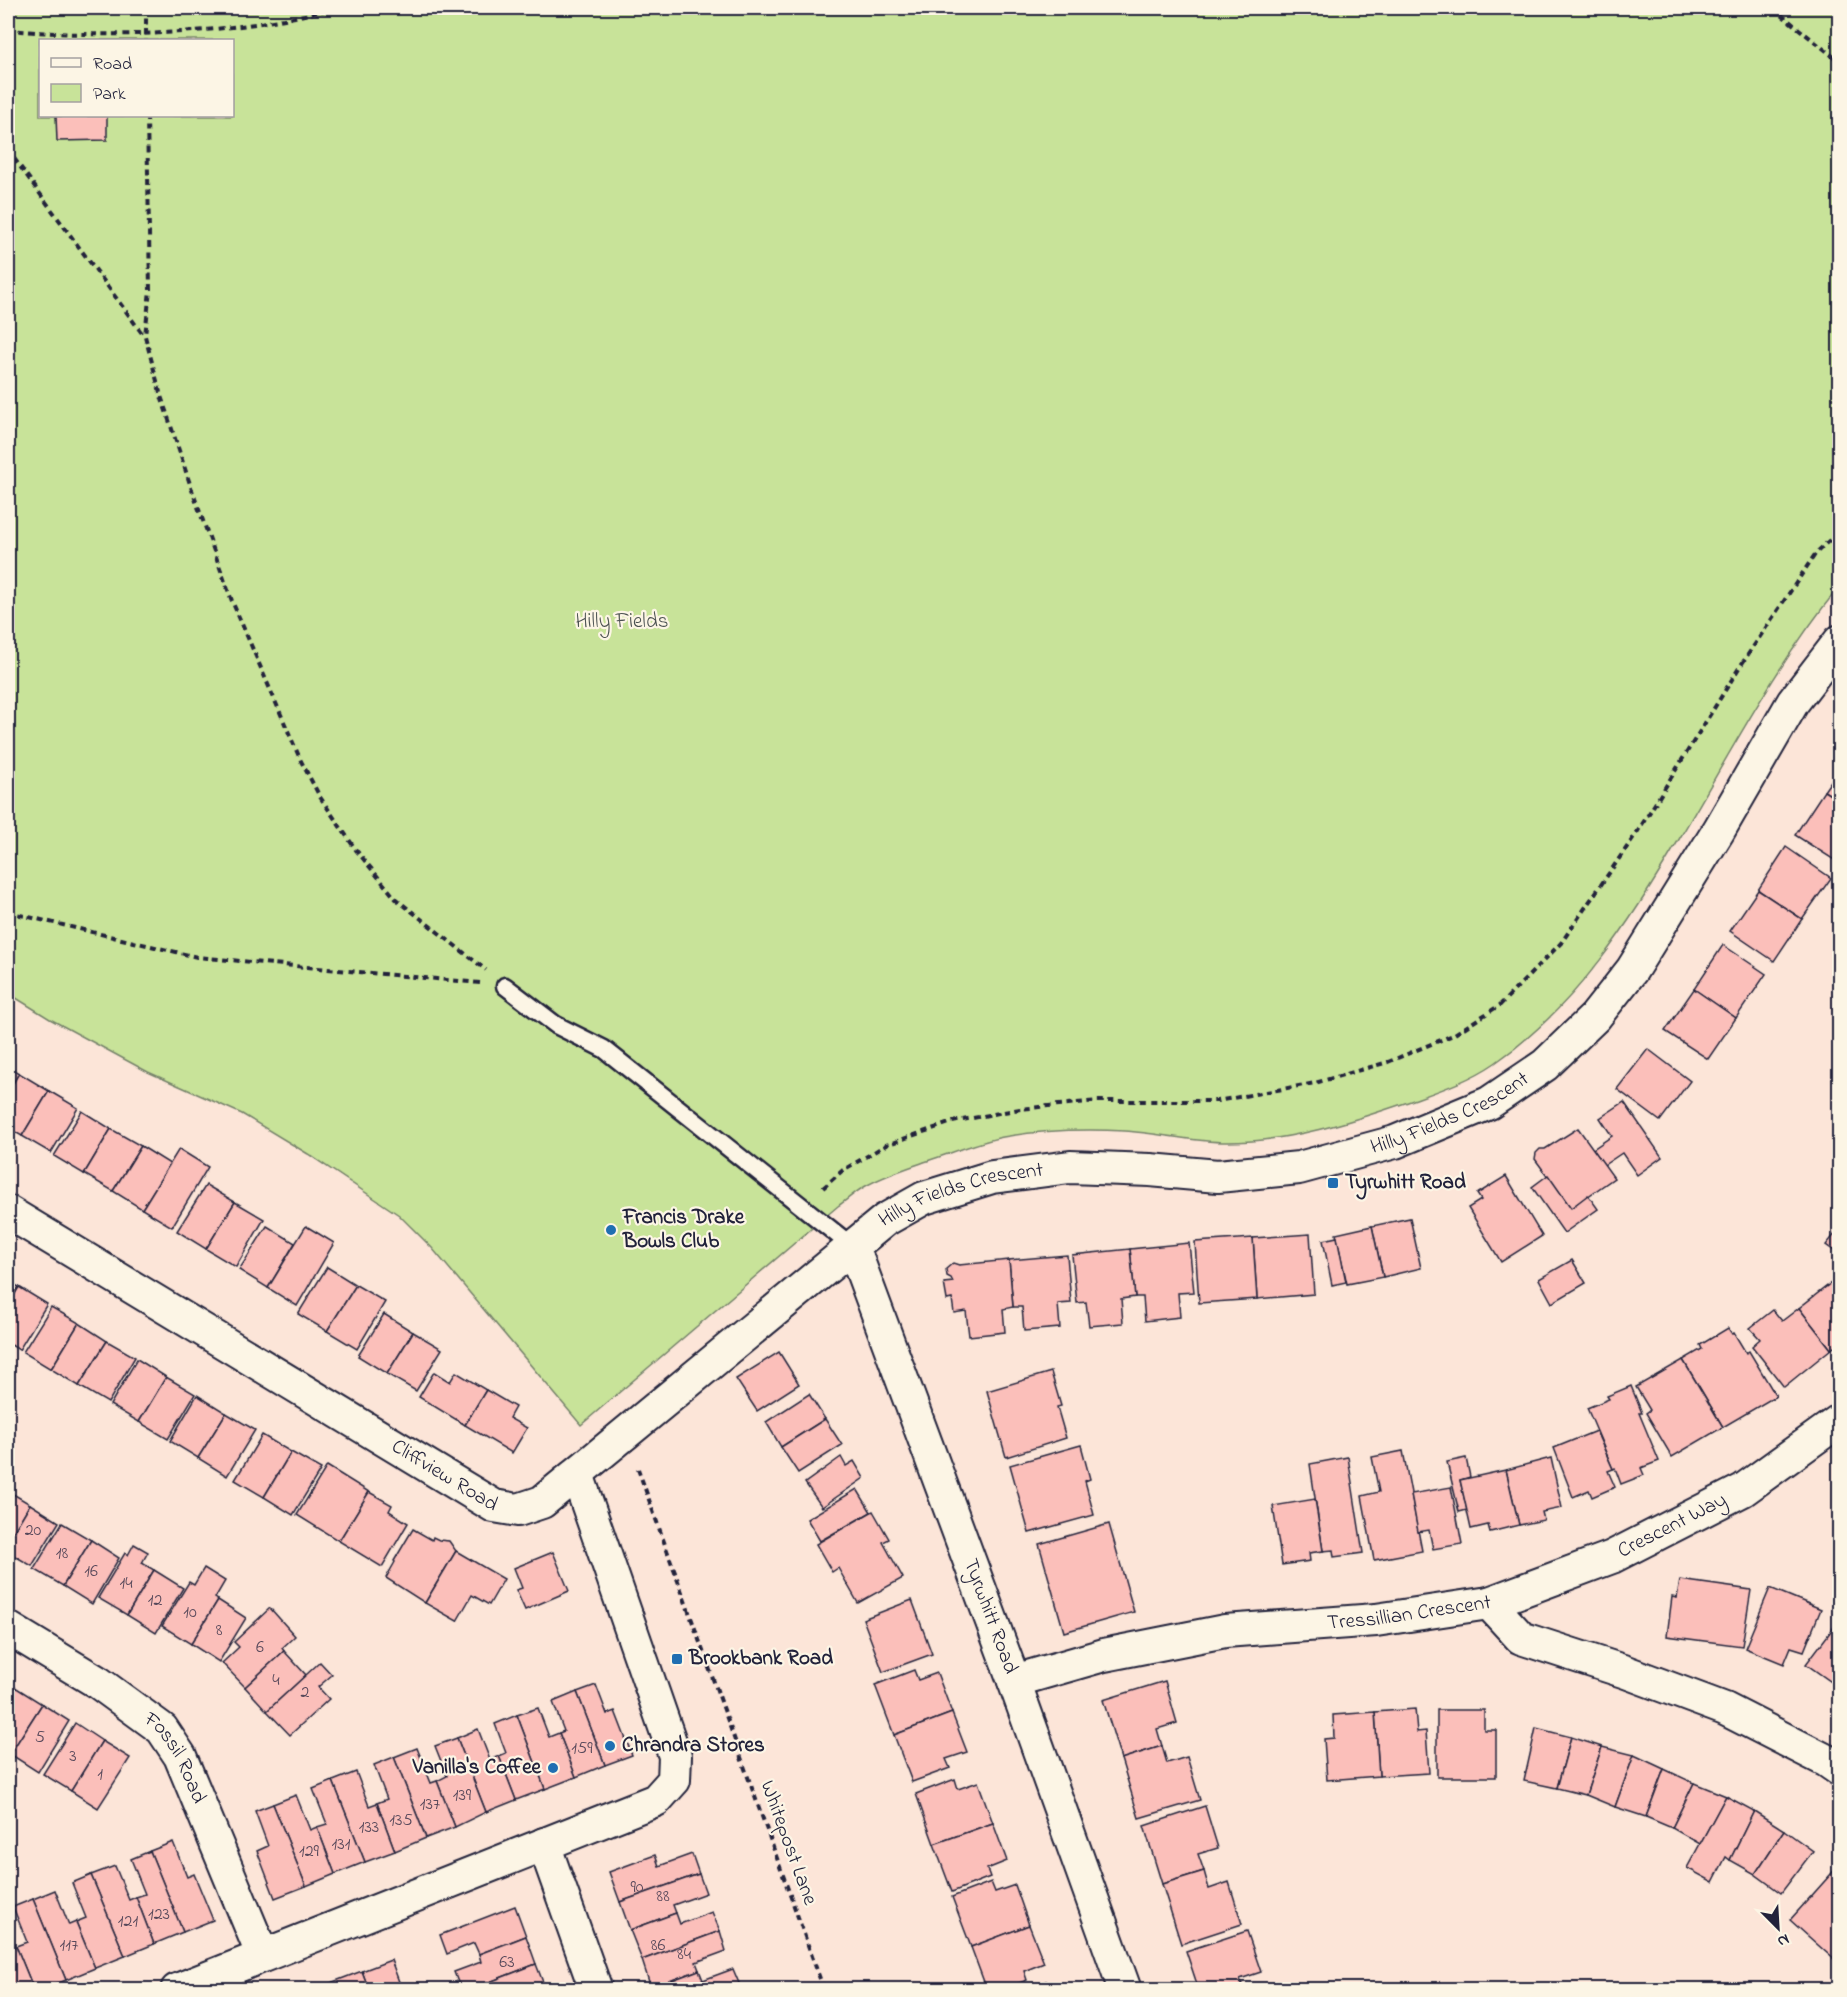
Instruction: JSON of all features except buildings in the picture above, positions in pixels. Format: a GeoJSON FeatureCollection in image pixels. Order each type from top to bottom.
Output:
{"type":"FeatureCollection","features":[{"type":"Feature","properties":{"kind":"street","name":"Hilly Fields Crescent"},"geometry":{"type":"LineString","coordinates":[[853,1247],[885,1220],[924,1198],[992,1177],[1070,1167],[1150,1170],[1218,1176],[1299,1168],[1395,1142],[1488,1103],[1545,1065],[1595,1017],[1632,970],[1719,830],[1793,702],[1839,641]]}},
{"type":"Feature","properties":{"kind":"street","name":"Cliffview Road"},"geometry":{"type":"LineString","coordinates":[[8,1212],[494,1506],[518,1510],[542,1502],[853,1247]]}},
{"type":"Feature","properties":{"kind":"street","name":"Tyrwhitt Road"},"geometry":{"type":"LineString","coordinates":[[853,1247],[1125,1989]]}},
{"type":"Feature","properties":{"kind":"street","name":"Crescent Way"},"geometry":{"type":"LineString","coordinates":[[1489,1603],[1612,1557],[1743,1490],[1839,1420]]}},
{"type":"Feature","properties":{"kind":"street"},"geometry":{"type":"LineString","coordinates":[[177,1989],[656,1800],[674,1780],[675,1756],[577,1474]]}},
{"type":"Feature","properties":{"kind":"street","name":"Tressillian Crescent"},"geometry":{"type":"LineString","coordinates":[[1014,1681],[1104,1655],[1225,1631],[1376,1620],[1489,1603],[1521,1638],[1626,1672],[1725,1709],[1827,1761],[1839,1770]]}},
{"type":"Feature","properties":{"kind":"street","name":"Fossil Road"},"geometry":{"type":"LineString","coordinates":[[8,1628],[99,1683],[162,1729],[180,1756],[262,1954]]}},
{"type":"Feature","properties":{"kind":"street"},"geometry":{"type":"LineString","coordinates":[[544,1844],[596,1989]]}},
{"type":"Feature","properties":{"kind":"lane"},"geometry":{"type":"LineString","coordinates":[[506,986],[556,1025],[604,1048],[853,1247]]}},
{"type":"Feature","properties":{"kind":"path"},"geometry":{"type":"LineString","coordinates":[[146,8],[146,39]]}},
{"type":"Feature","properties":{"kind":"path"},"geometry":{"type":"LineString","coordinates":[[8,30],[69,35],[146,35],[228,29],[299,17],[335,8]]}},
{"type":"Feature","properties":{"kind":"path"},"geometry":{"type":"LineString","coordinates":[[1773,8],[1839,62]]}},
{"type":"Feature","properties":{"kind":"path"},"geometry":{"type":"LineString","coordinates":[[145,336],[150,290],[147,117]]}},
{"type":"Feature","properties":{"kind":"path"},"geometry":{"type":"LineString","coordinates":[[8,150],[145,336],[168,418],[232,601],[301,761],[320,797],[356,850],[396,899],[506,986]]}},
{"type":"Feature","properties":{"kind":"path"},"geometry":{"type":"LineString","coordinates":[[804,1206],[843,1170],[877,1150],[952,1122],[1020,1109],[1097,1101],[1217,1101],[1314,1083],[1388,1062],[1453,1035],[1500,1005],[1561,943],[1638,831],[1739,668],[1815,553],[1839,530]]}},
{"type":"Feature","properties":{"kind":"path"},"geometry":{"type":"LineString","coordinates":[[8,912],[197,957],[506,986]]}},
{"type":"Feature","properties":{"kind":"path","name":"Whitepost Lane"},"geometry":{"type":"LineString","coordinates":[[625,1435],[825,1989]]}},
{"type":"Feature","properties":{"kind":"green space","name":"Hilly Fields"},"geometry":{"type":"Polygon","coordinates":[[[8,8],[1839,8],[1839,587],[1816,616],[1775,677],[1643,899],[1600,960],[1552,1015],[1525,1040],[1475,1075],[1442,1090],[1364,1117],[1273,1139],[1201,1141],[1125,1131],[1079,1130],[1033,1133],[1003,1137],[966,1147],[896,1172],[857,1191],[838,1206],[581,1425],[432,1248],[399,1215],[308,1154],[242,1114],[148,1072],[50,1019],[8,993],[8,8]]]}},
{"type":"Feature","properties":{"kind":"place","name":"Tyrwhitt Road"},"geometry":{"type":"Point","coordinates":[1333,1183]}},
{"type":"Feature","properties":{"kind":"place","name":"Francis Drake Bowls Club"},"geometry":{"type":"Point","coordinates":[611,1230]}},
{"type":"Feature","properties":{"kind":"place","name":"Brookbank Road"},"geometry":{"type":"Point","coordinates":[677,1659]}},
{"type":"Feature","properties":{"kind":"place","name":"Chrandra Stores"},"geometry":{"type":"Point","coordinates":[610,1746]}},
{"type":"Feature","properties":{"kind":"place","name":"Vanilla's Coffee"},"geometry":{"type":"Point","coordinates":[553,1768]}}]}
